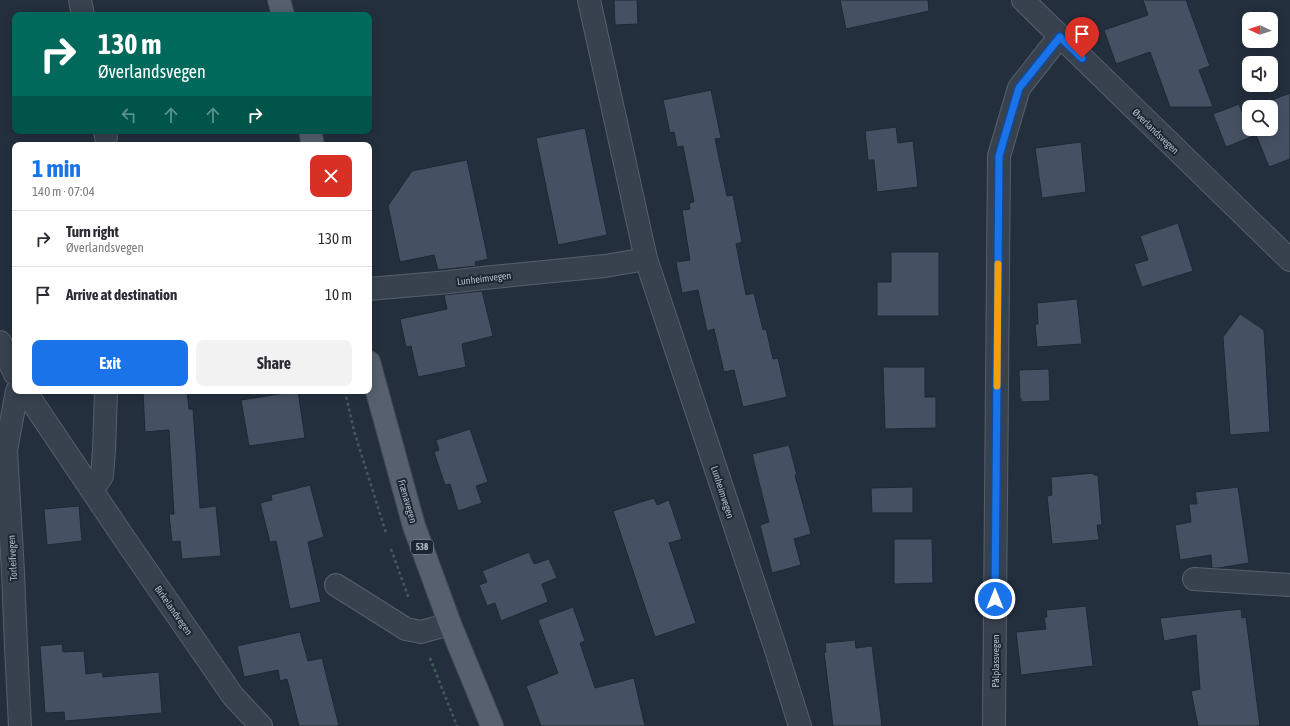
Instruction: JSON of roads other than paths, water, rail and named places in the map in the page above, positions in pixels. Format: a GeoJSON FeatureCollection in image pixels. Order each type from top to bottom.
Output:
{"type":"FeatureCollection","features":[{"type":"Feature","properties":{"kind":"main road"},"geometry":{"type":"LineString","coordinates":[[279,0],[282,12]]}},
{"type":"Feature","properties":{"kind":"main road","name":"Frænavegen"},"geometry":{"type":"LineString","coordinates":[[372,373],[414,526],[450,624],[492,726]]}},
{"type":"Feature","properties":{"kind":"street"},"geometry":{"type":"LineString","coordinates":[[80,0],[82,12]]}},
{"type":"Feature","properties":{"kind":"street","name":"Lunheimvegen"},"geometry":{"type":"LineString","coordinates":[[589,0],[646,259],[800,726]]}},
{"type":"Feature","properties":{"kind":"street","name":"Øverlandsvegen"},"geometry":{"type":"LineString","coordinates":[[1023,0],[1290,260]]}},
{"type":"Feature","properties":{"kind":"street","name":"Pålplassvegen"},"geometry":{"type":"LineString","coordinates":[[994,726],[999,156],[1019,88],[1060,37]]}},
{"type":"Feature","properties":{"kind":"street","name":"Lunheimvegen"},"geometry":{"type":"LineString","coordinates":[[372,289],[605,266],[646,259]]}},
{"type":"Feature","properties":{"kind":"street"},"geometry":{"type":"LineString","coordinates":[[0,342],[12,368]]}},
{"type":"Feature","properties":{"kind":"street","name":"Torleifvegen"},"geometry":{"type":"LineString","coordinates":[[16,394],[6,450],[13,572],[8,647],[20,726]]}},
{"type":"Feature","properties":{"kind":"street","name":"Birkelandvegen"},"geometry":{"type":"LineString","coordinates":[[27,394],[233,696],[261,726]]}},
{"type":"Feature","properties":{"kind":"street"},"geometry":{"type":"LineString","coordinates":[[92,490],[102,476],[106,394]]}},
{"type":"Feature","properties":{"kind":"street"},"geometry":{"type":"LineString","coordinates":[[1194,579],[1290,585]]}},
{"type":"Feature","properties":{"kind":"street"},"geometry":{"type":"LineString","coordinates":[[336,584],[406,629],[420,632],[450,624]]}}]}
